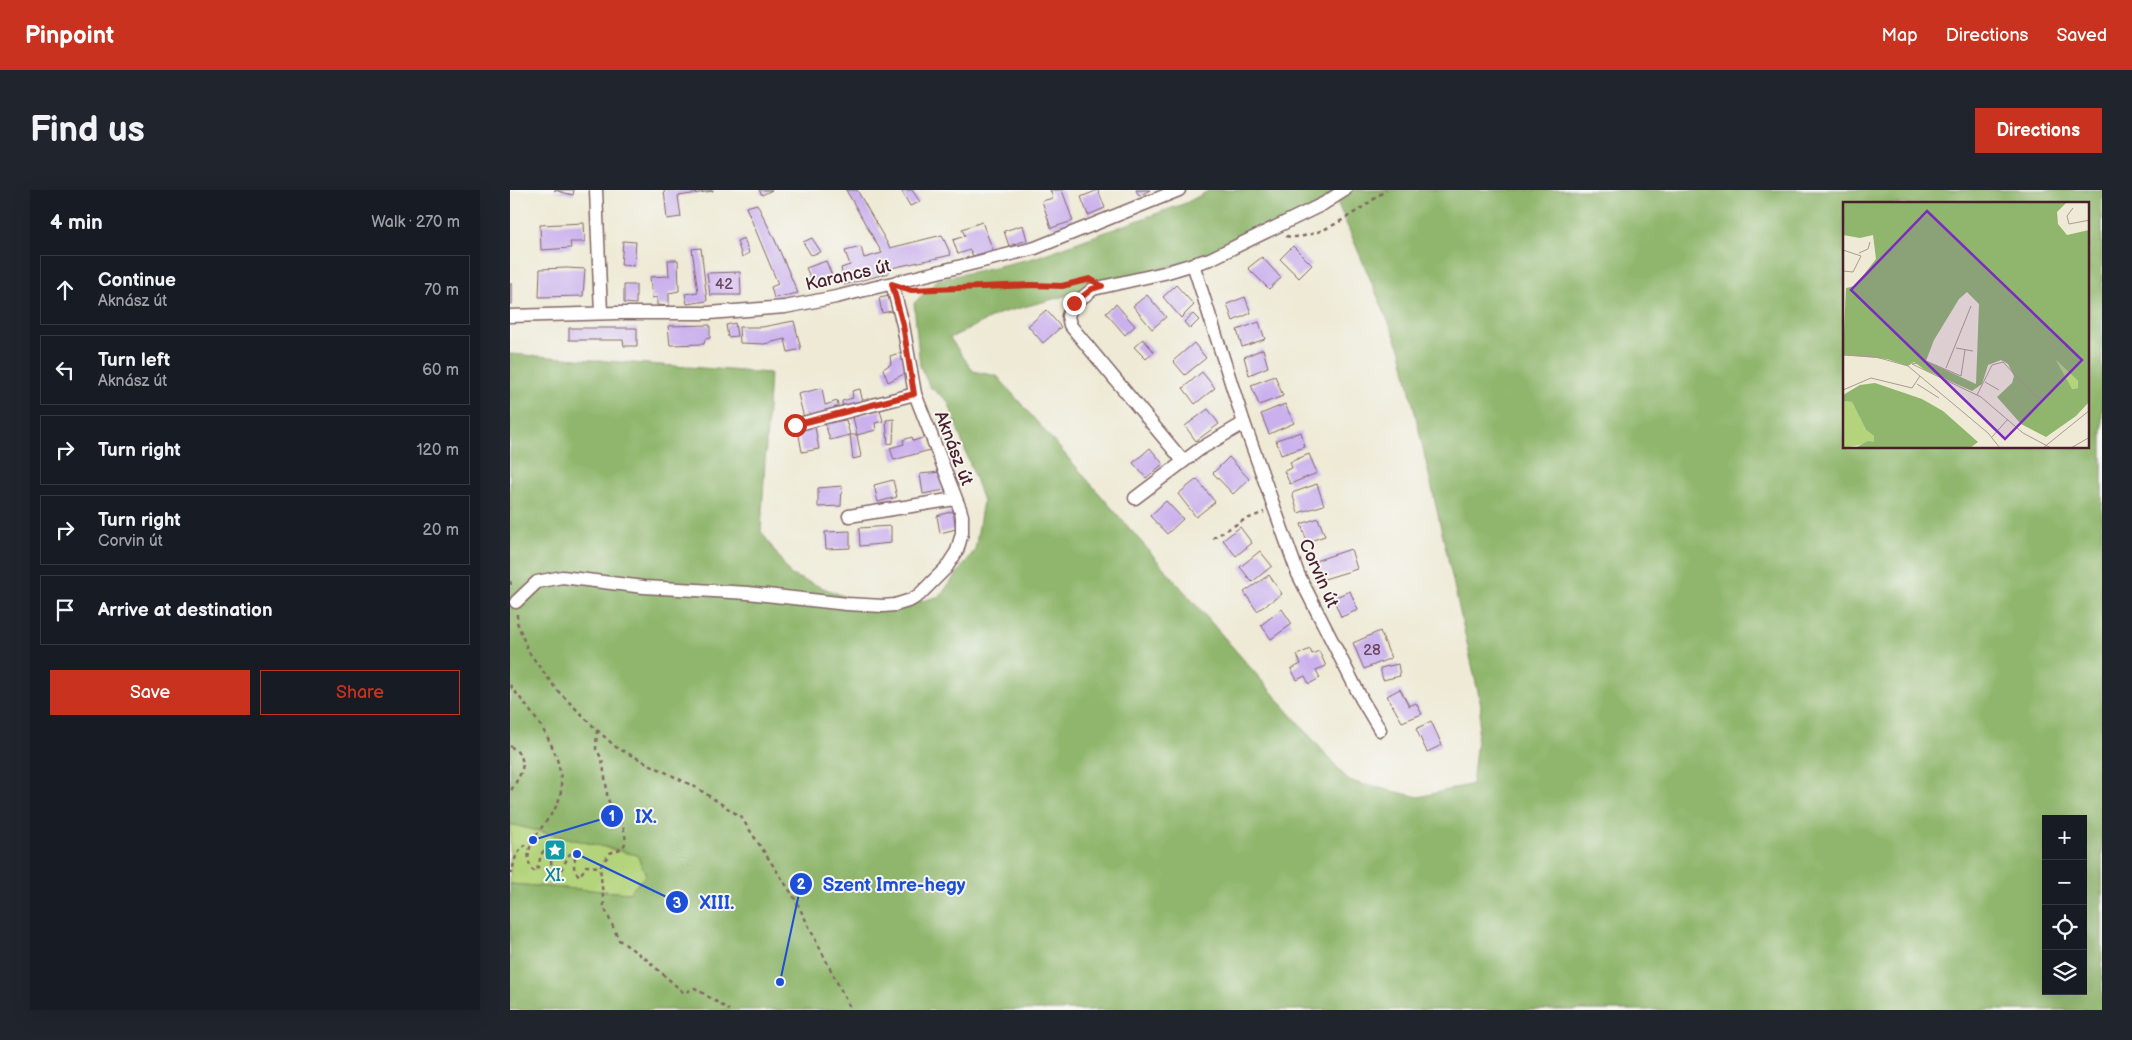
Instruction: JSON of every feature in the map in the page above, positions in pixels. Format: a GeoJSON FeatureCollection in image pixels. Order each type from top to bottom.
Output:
{"type":"FeatureCollection","features":[{"type":"Feature","properties":{"kind":"street"},"geometry":{"type":"LineString","coordinates":[[596,190],[601,313]]}},
{"type":"Feature","properties":{"kind":"street","name":"Karancs út"},"geometry":{"type":"LineString","coordinates":[[510,316],[601,313],[709,314],[767,309],[836,297],[1035,248],[1180,190]]}},
{"type":"Feature","properties":{"kind":"street"},"geometry":{"type":"LineString","coordinates":[[1182,461],[1068,322],[1068,316],[1074,303],[1092,289],[1148,277],[1222,254],[1323,204],[1345,190]]}},
{"type":"Feature","properties":{"kind":"street","name":"Corvin út"},"geometry":{"type":"LineString","coordinates":[[1193,264],[1244,423],[1298,574],[1362,700],[1380,730]]}},
{"type":"Feature","properties":{"kind":"street","name":"Aknász út"},"geometry":{"type":"LineString","coordinates":[[849,516],[955,499],[914,394],[903,325],[892,284]]}},
{"type":"Feature","properties":{"kind":"street"},"geometry":{"type":"LineString","coordinates":[[795,425],[914,394]]}},
{"type":"Feature","properties":{"kind":"street"},"geometry":{"type":"LineString","coordinates":[[1135,498],[1182,461],[1214,439],[1244,423]]}},
{"type":"Feature","properties":{"kind":"street"},"geometry":{"type":"LineString","coordinates":[[516,602],[537,582],[562,577],[644,587],[748,593],[847,604],[895,605],[911,600],[919,595],[939,576],[954,557],[960,542],[963,524],[955,499]]}},
{"type":"Feature","properties":{"kind":"path"},"geometry":{"type":"LineString","coordinates":[[1267,232],[1294,238],[1323,230],[1363,208],[1386,190]]}},
{"type":"Feature","properties":{"kind":"path"},"geometry":{"type":"LineString","coordinates":[[920,289],[1032,285],[1062,286],[1090,279],[1102,286]]}},
{"type":"Feature","properties":{"kind":"path"},"geometry":{"type":"LineString","coordinates":[[1213,538],[1242,521],[1265,511],[1276,510]]}},
{"type":"Feature","properties":{"kind":"path"},"geometry":{"type":"LineString","coordinates":[[516,602],[517,622],[528,651],[556,689],[597,730],[617,748],[698,788],[741,817],[794,897],[851,1010]]}},
{"type":"Feature","properties":{"kind":"path"},"geometry":{"type":"LineString","coordinates":[[510,685],[542,727],[558,758],[561,791],[552,814],[532,840],[527,852],[528,864],[536,872],[538,869],[538,859],[542,852],[554,845],[550,857],[551,865],[558,876],[569,855],[576,851],[574,863],[577,874],[580,876],[586,866],[600,866]]}},
{"type":"Feature","properties":{"kind":"path"},"geometry":{"type":"LineString","coordinates":[[597,730],[596,749],[602,759],[607,790],[606,797],[614,814],[623,825],[626,841],[623,848],[610,853],[600,866],[604,907],[619,940],[646,959],[684,993],[695,988],[729,1010]]}},
{"type":"Feature","properties":{"kind":"path"},"geometry":{"type":"LineString","coordinates":[[510,746],[521,755],[523,761],[522,770],[510,792]]}},
{"type":"Feature","properties":{"kind":"path"},"geometry":{"type":"LineString","coordinates":[[510,871],[512,874],[515,856],[521,848],[532,840]]}},
{"type":"Feature","properties":{"kind":"green space"},"geometry":{"type":"Polygon","coordinates":[[[1210,190],[2102,190],[2102,1010],[510,1010],[510,884],[629,893],[646,875],[637,855],[510,824],[510,354],[770,373],[761,531],[791,575],[883,612],[940,596],[975,550],[983,501],[948,401],[930,387],[920,366],[914,303],[937,280],[1034,258],[1186,203],[1210,190]],[[1335,197],[1236,247],[1001,313],[950,338],[973,371],[997,376],[1349,781],[1419,797],[1472,784],[1481,705],[1401,351],[1335,197]]]}},
{"type":"Feature","properties":{"kind":"green space"},"geometry":{"type":"Polygon","coordinates":[[[510,824],[637,855],[647,875],[629,893],[510,884],[510,824]]]}},
{"type":"Feature","properties":{"kind":"building"},"geometry":{"type":"Polygon","coordinates":[[[554,190],[574,190],[573,195],[554,190]]]}},
{"type":"Feature","properties":{"kind":"building"},"geometry":{"type":"Polygon","coordinates":[[[664,190],[713,191],[678,196],[681,217],[667,219],[664,190]]]}},
{"type":"Feature","properties":{"kind":"building"},"geometry":{"type":"Polygon","coordinates":[[[759,190],[772,190],[762,195],[759,190]]]}},
{"type":"Feature","properties":{"kind":"building"},"geometry":{"type":"Polygon","coordinates":[[[846,190],[857,190],[890,248],[942,235],[951,255],[887,269],[889,273],[844,285],[841,268],[850,265],[845,251],[861,247],[864,258],[882,253],[846,190]]]}},
{"type":"Feature","properties":{"kind":"building"},"geometry":{"type":"Polygon","coordinates":[[[901,190],[912,190],[920,202],[910,206],[901,190]]]}},
{"type":"Feature","properties":{"kind":"building"},"geometry":{"type":"Polygon","coordinates":[[[1050,190],[1062,190],[1073,221],[1051,228],[1042,201],[1053,198],[1050,190]]]}},
{"type":"Feature","properties":{"kind":"building"},"geometry":{"type":"Polygon","coordinates":[[[1098,190],[1105,208],[1088,215],[1081,197],[1098,190]]]}},
{"type":"Feature","properties":{"kind":"building"},"geometry":{"type":"Polygon","coordinates":[[[1136,190],[1150,190],[1139,196],[1136,190]]]}},
{"type":"Feature","properties":{"kind":"building"},"geometry":{"type":"Polygon","coordinates":[[[757,204],[798,293],[774,298],[771,287],[778,284],[746,207],[757,204]]]}},
{"type":"Feature","properties":{"kind":"building"},"geometry":{"type":"Polygon","coordinates":[[[982,222],[993,250],[973,256],[970,250],[958,254],[953,240],[965,236],[962,229],[982,222]]]}},
{"type":"Feature","properties":{"kind":"building"},"geometry":{"type":"Polygon","coordinates":[[[584,223],[585,242],[570,242],[571,248],[541,250],[540,225],[584,223]]]}},
{"type":"Feature","properties":{"kind":"building"},"geometry":{"type":"Polygon","coordinates":[[[1023,225],[1027,240],[1009,246],[1004,231],[1023,225]]]}},
{"type":"Feature","properties":{"kind":"building"},"geometry":{"type":"Polygon","coordinates":[[[744,238],[749,253],[742,257],[737,241],[744,238]]]}},
{"type":"Feature","properties":{"kind":"building"},"geometry":{"type":"Polygon","coordinates":[[[812,238],[821,252],[811,255],[803,242],[812,238]]]}},
{"type":"Feature","properties":{"kind":"building"},"geometry":{"type":"Polygon","coordinates":[[[623,241],[636,242],[634,266],[621,265],[623,241]]]}},
{"type":"Feature","properties":{"kind":"building"},"geometry":{"type":"Polygon","coordinates":[[[1293,246],[1312,265],[1299,278],[1280,259],[1293,246]]]}},
{"type":"Feature","properties":{"kind":"building"},"geometry":{"type":"Polygon","coordinates":[[[701,248],[707,301],[687,304],[685,294],[698,292],[692,249],[701,248]]]}},
{"type":"Feature","properties":{"kind":"building"},"geometry":{"type":"Polygon","coordinates":[[[1262,257],[1281,278],[1269,289],[1248,268],[1262,257]]]}},
{"type":"Feature","properties":{"kind":"building"},"geometry":{"type":"Polygon","coordinates":[[[668,260],[678,260],[679,291],[669,293],[669,306],[657,305],[657,297],[652,298],[650,277],[669,276],[668,260]]]}},
{"type":"Feature","properties":{"kind":"building"},"geometry":{"type":"Polygon","coordinates":[[[826,261],[833,278],[814,286],[806,268],[826,261]]]}},
{"type":"Feature","properties":{"kind":"building"},"geometry":{"type":"Polygon","coordinates":[[[540,269],[585,269],[583,296],[539,297],[540,269]]]}},
{"type":"Feature","properties":{"kind":"building"},"geometry":{"type":"Polygon","coordinates":[[[740,272],[741,295],[710,295],[707,273],[740,272]]]}},
{"type":"Feature","properties":{"kind":"building"},"geometry":{"type":"Polygon","coordinates":[[[510,284],[512,284],[512,304],[510,304],[510,284]]]}},
{"type":"Feature","properties":{"kind":"building"},"geometry":{"type":"Polygon","coordinates":[[[624,285],[636,285],[636,304],[624,303],[624,285]]]}},
{"type":"Feature","properties":{"kind":"building"},"geometry":{"type":"Polygon","coordinates":[[[1176,285],[1194,305],[1181,318],[1163,297],[1176,285]]]}},
{"type":"Feature","properties":{"kind":"building"},"geometry":{"type":"Polygon","coordinates":[[[1147,295],[1166,317],[1152,329],[1133,306],[1147,295]]]}},
{"type":"Feature","properties":{"kind":"building"},"geometry":{"type":"Polygon","coordinates":[[[890,296],[892,311],[882,313],[879,298],[890,296]]]}},
{"type":"Feature","properties":{"kind":"building"},"geometry":{"type":"Polygon","coordinates":[[[1245,297],[1251,313],[1233,321],[1227,304],[1245,297]]]}},
{"type":"Feature","properties":{"kind":"building"},"geometry":{"type":"Polygon","coordinates":[[[1116,304],[1135,326],[1125,335],[1106,313],[1116,304]]]}},
{"type":"Feature","properties":{"kind":"building"},"geometry":{"type":"Polygon","coordinates":[[[1046,310],[1061,327],[1043,343],[1028,326],[1046,310]]]}},
{"type":"Feature","properties":{"kind":"building"},"geometry":{"type":"Polygon","coordinates":[[[1193,314],[1199,320],[1190,329],[1184,322],[1193,314]]]}},
{"type":"Feature","properties":{"kind":"building"},"geometry":{"type":"Polygon","coordinates":[[[794,321],[801,349],[788,352],[785,339],[764,344],[740,343],[739,327],[762,327],[794,321]]]}},
{"type":"Feature","properties":{"kind":"building"},"geometry":{"type":"Polygon","coordinates":[[[1259,322],[1265,339],[1242,347],[1237,330],[1259,322]]]}},
{"type":"Feature","properties":{"kind":"building"},"geometry":{"type":"Polygon","coordinates":[[[735,323],[737,336],[728,337],[726,325],[735,323]]]}},
{"type":"Feature","properties":{"kind":"building"},"geometry":{"type":"Polygon","coordinates":[[[710,325],[710,338],[705,339],[704,344],[670,345],[668,326],[710,325]]]}},
{"type":"Feature","properties":{"kind":"building"},"geometry":{"type":"Polygon","coordinates":[[[569,328],[637,328],[637,346],[624,346],[623,340],[569,340],[569,328]]]}},
{"type":"Feature","properties":{"kind":"building"},"geometry":{"type":"Polygon","coordinates":[[[1143,339],[1154,352],[1146,359],[1134,347],[1143,339]]]}},
{"type":"Feature","properties":{"kind":"building"},"geometry":{"type":"Polygon","coordinates":[[[1194,343],[1206,358],[1185,375],[1173,361],[1194,343]]]}},
{"type":"Feature","properties":{"kind":"building"},"geometry":{"type":"Polygon","coordinates":[[[1263,349],[1268,367],[1249,375],[1244,357],[1263,349]]]}},
{"type":"Feature","properties":{"kind":"building"},"geometry":{"type":"Polygon","coordinates":[[[902,352],[906,373],[888,382],[883,369],[891,364],[890,356],[902,352]]]}},
{"type":"Feature","properties":{"kind":"building"},"geometry":{"type":"Polygon","coordinates":[[[1202,372],[1215,388],[1195,404],[1183,388],[1202,372]]]}},
{"type":"Feature","properties":{"kind":"building"},"geometry":{"type":"Polygon","coordinates":[[[1275,376],[1283,396],[1259,405],[1251,385],[1275,376]]]}},
{"type":"Feature","properties":{"kind":"building"},"geometry":{"type":"Polygon","coordinates":[[[822,388],[825,405],[837,401],[839,410],[804,418],[798,394],[822,388]]]}},
{"type":"Feature","properties":{"kind":"building"},"geometry":{"type":"Polygon","coordinates":[[[860,389],[863,403],[843,409],[842,401],[853,398],[852,391],[860,389]]]}},
{"type":"Feature","properties":{"kind":"building"},"geometry":{"type":"Polygon","coordinates":[[[1285,404],[1294,423],[1269,434],[1261,414],[1285,404]]]}},
{"type":"Feature","properties":{"kind":"building"},"geometry":{"type":"Polygon","coordinates":[[[1208,409],[1219,424],[1196,441],[1185,426],[1208,409]]]}},
{"type":"Feature","properties":{"kind":"building"},"geometry":{"type":"Polygon","coordinates":[[[880,410],[883,421],[875,423],[876,430],[857,435],[853,417],[880,410]]]}},
{"type":"Feature","properties":{"kind":"building"},"geometry":{"type":"Polygon","coordinates":[[[894,419],[893,443],[888,444],[886,420],[894,419]]]}},
{"type":"Feature","properties":{"kind":"building"},"geometry":{"type":"Polygon","coordinates":[[[846,420],[850,435],[830,440],[825,423],[846,420]]]}},
{"type":"Feature","properties":{"kind":"building"},"geometry":{"type":"Polygon","coordinates":[[[815,427],[819,449],[802,452],[798,430],[815,427]]]}},
{"type":"Feature","properties":{"kind":"building"},"geometry":{"type":"Polygon","coordinates":[[[1301,432],[1305,447],[1281,455],[1276,440],[1301,432]]]}},
{"type":"Feature","properties":{"kind":"building"},"geometry":{"type":"Polygon","coordinates":[[[850,435],[857,435],[861,457],[853,459],[850,435]]]}},
{"type":"Feature","properties":{"kind":"building"},"geometry":{"type":"Polygon","coordinates":[[[912,437],[913,441],[926,437],[930,450],[894,460],[890,448],[904,444],[903,440],[912,437]]]}},
{"type":"Feature","properties":{"kind":"building"},"geometry":{"type":"Polygon","coordinates":[[[1150,448],[1163,464],[1146,478],[1133,463],[1150,448]]]}},
{"type":"Feature","properties":{"kind":"building"},"geometry":{"type":"Polygon","coordinates":[[[1309,454],[1317,473],[1290,484],[1284,471],[1292,468],[1290,462],[1309,454]]]}},
{"type":"Feature","properties":{"kind":"building"},"geometry":{"type":"Polygon","coordinates":[[[1229,457],[1249,479],[1233,494],[1213,473],[1229,457]]]}},
{"type":"Feature","properties":{"kind":"building"},"geometry":{"type":"Polygon","coordinates":[[[941,472],[945,490],[923,494],[920,474],[941,472]]]}},
{"type":"Feature","properties":{"kind":"building"},"geometry":{"type":"Polygon","coordinates":[[[1197,479],[1215,502],[1196,517],[1178,494],[1197,479]]]}},
{"type":"Feature","properties":{"kind":"building"},"geometry":{"type":"Polygon","coordinates":[[[893,480],[897,497],[878,502],[874,485],[893,480]]]}},
{"type":"Feature","properties":{"kind":"building"},"geometry":{"type":"Polygon","coordinates":[[[1317,484],[1324,505],[1298,513],[1292,493],[1317,484]]]}},
{"type":"Feature","properties":{"kind":"building"},"geometry":{"type":"Polygon","coordinates":[[[842,486],[841,506],[818,507],[818,488],[842,486]]]}},
{"type":"Feature","properties":{"kind":"building"},"geometry":{"type":"Polygon","coordinates":[[[1166,501],[1183,519],[1167,534],[1150,516],[1166,501]]]}},
{"type":"Feature","properties":{"kind":"building"},"geometry":{"type":"Polygon","coordinates":[[[953,511],[956,529],[940,533],[937,516],[953,511]]]}},
{"type":"Feature","properties":{"kind":"building"},"geometry":{"type":"Polygon","coordinates":[[[1318,518],[1325,536],[1307,542],[1301,524],[1318,518]]]}},
{"type":"Feature","properties":{"kind":"building"},"geometry":{"type":"Polygon","coordinates":[[[891,526],[891,543],[860,546],[859,528],[891,526]]]}},
{"type":"Feature","properties":{"kind":"building"},"geometry":{"type":"Polygon","coordinates":[[[1240,527],[1252,543],[1236,556],[1223,540],[1240,527]]]}},
{"type":"Feature","properties":{"kind":"building"},"geometry":{"type":"Polygon","coordinates":[[[850,531],[850,548],[826,549],[825,532],[850,531]]]}},
{"type":"Feature","properties":{"kind":"building"},"geometry":{"type":"Polygon","coordinates":[[[1351,549],[1357,569],[1321,580],[1315,561],[1351,549]]]}},
{"type":"Feature","properties":{"kind":"building"},"geometry":{"type":"Polygon","coordinates":[[[1260,551],[1272,566],[1252,582],[1240,567],[1260,551]]]}},
{"type":"Feature","properties":{"kind":"building"},"geometry":{"type":"Polygon","coordinates":[[[1269,575],[1282,594],[1257,611],[1244,592],[1269,575]]]}},
{"type":"Feature","properties":{"kind":"building"},"geometry":{"type":"Polygon","coordinates":[[[1350,591],[1358,610],[1341,617],[1333,598],[1350,591]]]}},
{"type":"Feature","properties":{"kind":"building"},"geometry":{"type":"Polygon","coordinates":[[[1282,609],[1292,624],[1271,639],[1261,625],[1282,609]]]}},
{"type":"Feature","properties":{"kind":"building"},"geometry":{"type":"Polygon","coordinates":[[[1380,631],[1391,658],[1364,669],[1353,643],[1380,631]]]}},
{"type":"Feature","properties":{"kind":"building"},"geometry":{"type":"Polygon","coordinates":[[[1310,649],[1312,654],[1319,651],[1326,666],[1316,670],[1320,678],[1309,684],[1305,676],[1297,680],[1291,669],[1301,664],[1297,655],[1310,649]]]}},
{"type":"Feature","properties":{"kind":"building"},"geometry":{"type":"Polygon","coordinates":[[[1398,664],[1400,676],[1383,680],[1380,668],[1398,664]]]}},
{"type":"Feature","properties":{"kind":"building"},"geometry":{"type":"Polygon","coordinates":[[[1400,689],[1409,706],[1416,703],[1422,714],[1402,722],[1387,696],[1400,689]]]}},
{"type":"Feature","properties":{"kind":"building"},"geometry":{"type":"Polygon","coordinates":[[[1431,721],[1442,745],[1427,752],[1416,729],[1431,721]]]}},
{"type":"Feature","properties":{"kind":"place","name":"IX."},"geometry":{"type":"Point","coordinates":[533,840]}},
{"type":"Feature","properties":{"kind":"place","name":"XI."},"geometry":{"type":"Point","coordinates":[555,850]}},
{"type":"Feature","properties":{"kind":"place","name":"XIII."},"geometry":{"type":"Point","coordinates":[577,854]}},
{"type":"Feature","properties":{"kind":"place","name":"Szent Imre-hegy"},"geometry":{"type":"Point","coordinates":[780,982]}},
{"type":"Feature","properties":{"kind":"route"},"geometry":{"type":"LineString","coordinates":[[795,425],[914,394],[903,325],[892,284],[911,290],[1032,285],[1062,286],[1090,279],[1102,286],[1092,289],[1074,303]]}}]}
